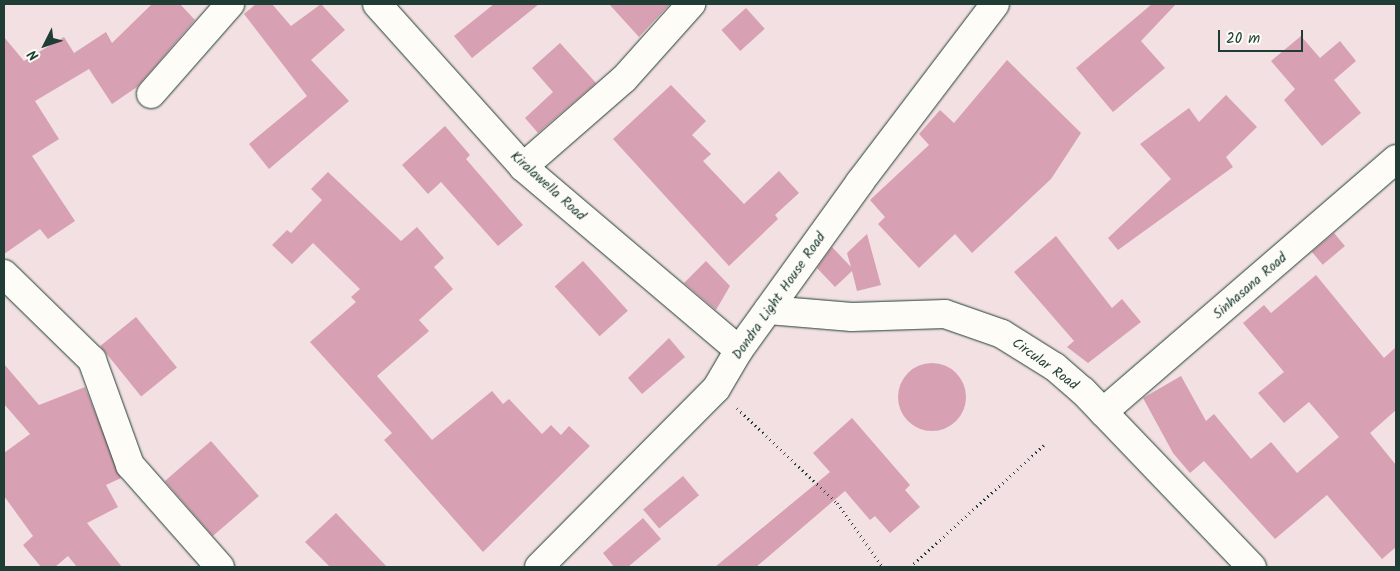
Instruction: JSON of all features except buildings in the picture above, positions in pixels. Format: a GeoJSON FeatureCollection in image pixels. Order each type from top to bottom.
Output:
{"type":"FeatureCollection","features":[{"type":"Feature","properties":{"kind":"main road"},"geometry":{"type":"LineString","coordinates":[[151,94],[230,4]]}},
{"type":"Feature","properties":{"kind":"main road","name":"Kiralawella Road"},"geometry":{"type":"LineString","coordinates":[[376,4],[523,167],[739,350]]}},
{"type":"Feature","properties":{"kind":"main road"},"geometry":{"type":"LineString","coordinates":[[523,167],[624,79],[691,4]]}},
{"type":"Feature","properties":{"kind":"main road","name":"Dondra Light House Road"},"geometry":{"type":"LineString","coordinates":[[539,567],[716,389],[739,350],[995,4]]}},
{"type":"Feature","properties":{"kind":"main road","name":"Sinhasana Road"},"geometry":{"type":"LineString","coordinates":[[1103,412],[1396,160]]}},
{"type":"Feature","properties":{"kind":"main road"},"geometry":{"type":"LineString","coordinates":[[4,274],[92,360],[130,465],[220,567]]}},
{"type":"Feature","properties":{"kind":"main road","name":"Circular Road"},"geometry":{"type":"LineString","coordinates":[[768,310],[852,317],[912,312],[945,314],[971,322],[1028,349],[1055,367],[1103,412],[1252,567]]}},
{"type":"Feature","properties":{"kind":"path"},"geometry":{"type":"LineString","coordinates":[[716,389],[837,503],[883,567]]}},
{"type":"Feature","properties":{"kind":"path"},"geometry":{"type":"LineString","coordinates":[[910,567],[1044,445]]}}]}
